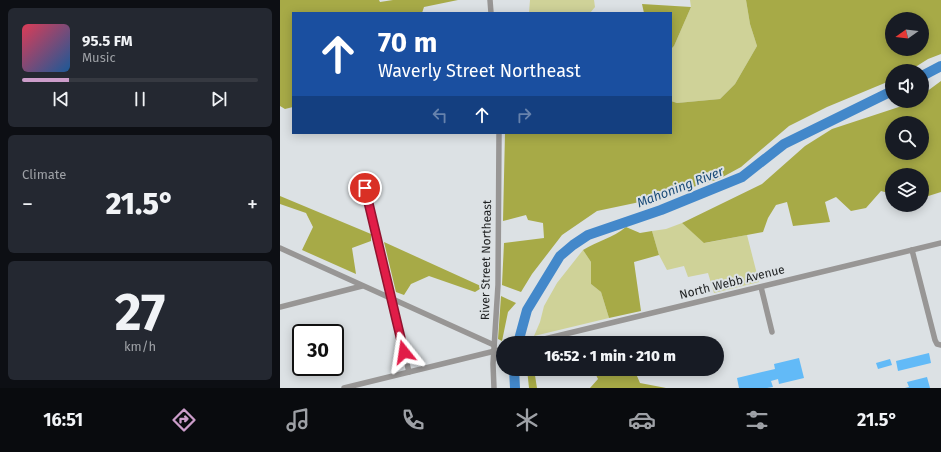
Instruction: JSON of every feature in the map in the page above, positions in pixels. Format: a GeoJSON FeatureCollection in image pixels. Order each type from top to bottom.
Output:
{"type":"FeatureCollection","features":[{"type":"Feature","properties":{"kind":"street"},"geometry":{"type":"LineString","coordinates":[[490,0],[491,12]]}},
{"type":"Feature","properties":{"kind":"street","name":"River Street Northeast"},"geometry":{"type":"LineString","coordinates":[[494,388],[493,351],[498,285],[499,134]]}},
{"type":"Feature","properties":{"kind":"street"},"geometry":{"type":"LineString","coordinates":[[365,188],[409,372]]}},
{"type":"Feature","properties":{"kind":"street","name":"North Webb Avenue"},"geometry":{"type":"LineString","coordinates":[[557,336],[941,243]]}},
{"type":"Feature","properties":{"kind":"street"},"geometry":{"type":"LineString","coordinates":[[280,248],[494,344]]}},
{"type":"Feature","properties":{"kind":"street"},"geometry":{"type":"LineString","coordinates":[[912,250],[939,345]]}},
{"type":"Feature","properties":{"kind":"street"},"geometry":{"type":"LineString","coordinates":[[280,307],[362,286]]}},
{"type":"Feature","properties":{"kind":"street"},"geometry":{"type":"LineString","coordinates":[[761,286],[772,332]]}},
{"type":"Feature","properties":{"kind":"street"},"geometry":{"type":"LineString","coordinates":[[346,388],[496,350]]}},
{"type":"Feature","properties":{"kind":"green space"},"geometry":{"type":"Polygon","coordinates":[[[530,0],[594,0],[595,7],[591,12],[529,12],[530,0]]]}},
{"type":"Feature","properties":{"kind":"green space"},"geometry":{"type":"Polygon","coordinates":[[[690,0],[746,0],[750,24],[757,46],[735,84],[720,99],[677,103],[672,101],[672,48],[691,7],[690,0]]]}},
{"type":"Feature","properties":{"kind":"green space"},"geometry":{"type":"Polygon","coordinates":[[[682,223],[705,243],[747,235],[759,282],[714,293],[708,273],[688,277],[684,266],[667,270],[659,255],[652,231],[666,229],[682,223]]]}},
{"type":"Feature","properties":{"kind":"green space"},"geometry":{"type":"Polygon","coordinates":[[[583,250],[591,262],[591,284],[601,292],[609,318],[534,336],[540,322],[544,306],[557,283],[583,250]]]}},
{"type":"Feature","properties":{"kind":"shaded area"},"geometry":{"type":"Polygon","coordinates":[[[280,0],[379,0],[380,2],[393,0],[458,0],[424,7],[422,12],[292,12],[292,107],[285,109],[280,106],[280,0]]]}},
{"type":"Feature","properties":{"kind":"shaded area"},"geometry":{"type":"Polygon","coordinates":[[[746,0],[941,0],[941,54],[920,64],[885,64],[885,83],[827,107],[789,126],[741,167],[719,179],[635,203],[597,211],[562,235],[532,274],[521,292],[502,285],[504,243],[544,238],[543,223],[528,220],[526,215],[503,221],[505,134],[672,134],[672,101],[677,103],[720,99],[735,84],[757,46],[750,24],[746,0]]]}},
{"type":"Feature","properties":{"kind":"shaded area"},"geometry":{"type":"Polygon","coordinates":[[[642,4],[691,7],[672,48],[672,12],[644,12],[642,4]]]}},
{"type":"Feature","properties":{"kind":"shaded area"},"geometry":{"type":"Polygon","coordinates":[[[941,81],[941,192],[929,196],[929,168],[885,168],[885,192],[881,191],[866,208],[851,211],[836,197],[825,202],[830,222],[793,226],[787,202],[776,205],[768,218],[763,232],[704,243],[682,223],[762,184],[805,146],[832,129],[896,108],[929,108],[929,90],[941,81]]]}},
{"type":"Feature","properties":{"kind":"shaded area"},"geometry":{"type":"Polygon","coordinates":[[[280,196],[371,234],[371,241],[352,248],[356,274],[302,250],[313,227],[306,213],[280,204],[280,196]]]}},
{"type":"Feature","properties":{"kind":"shaded area"},"geometry":{"type":"Polygon","coordinates":[[[626,227],[640,233],[652,231],[659,255],[634,262],[641,311],[609,318],[601,292],[591,284],[591,262],[583,250],[616,234],[626,227]]]}},
{"type":"Feature","properties":{"kind":"shaded area"},"geometry":{"type":"Polygon","coordinates":[[[384,242],[483,287],[475,292],[429,276],[411,284],[404,295],[396,292],[384,242]]]}},
{"type":"Feature","properties":{"kind":"shaded area"},"geometry":{"type":"Polygon","coordinates":[[[501,296],[516,303],[508,312],[503,336],[498,336],[501,296]]]}},
{"type":"Feature","properties":{"kind":"shaded area"},"geometry":{"type":"Polygon","coordinates":[[[528,376],[535,376],[537,388],[529,388],[528,376]]]}},
{"type":"Feature","properties":{"kind":"shaded area"},"geometry":{"type":"Polygon","coordinates":[[[596,376],[637,376],[640,383],[666,388],[590,388],[598,379],[596,376]]]}},
{"type":"Feature","properties":{"kind":"building"},"geometry":{"type":"Polygon","coordinates":[[[929,353],[931,363],[898,371],[896,361],[929,353]]]}},
{"type":"Feature","properties":{"kind":"building"},"geometry":{"type":"Polygon","coordinates":[[[799,358],[804,378],[779,384],[778,379],[771,381],[773,387],[767,388],[739,388],[737,378],[775,369],[774,364],[799,358]]]}},
{"type":"Feature","properties":{"kind":"building"},"geometry":{"type":"Polygon","coordinates":[[[890,359],[892,365],[878,369],[876,363],[890,359]]]}},
{"type":"Feature","properties":{"kind":"building"},"geometry":{"type":"Polygon","coordinates":[[[927,377],[930,388],[905,388],[909,387],[907,382],[927,377]]]}},
{"type":"Feature","properties":{"kind":"waterway","name":"Mahoning River"},"geometry":{"type":"LineString","coordinates":[[929,72],[941,66]]}},
{"type":"Feature","properties":{"kind":"waterway","name":"Mahoning River"},"geometry":{"type":"LineString","coordinates":[[520,336],[527,310],[560,256],[588,235],[661,210],[742,177],[784,144],[885,94]]}},
{"type":"Feature","properties":{"kind":"waterway","name":"Mahoning River"},"geometry":{"type":"LineString","coordinates":[[514,376],[515,388]]}},
{"type":"Feature","properties":{"kind":"route"},"geometry":{"type":"LineString","coordinates":[[365,188],[404,352]]}}]}
